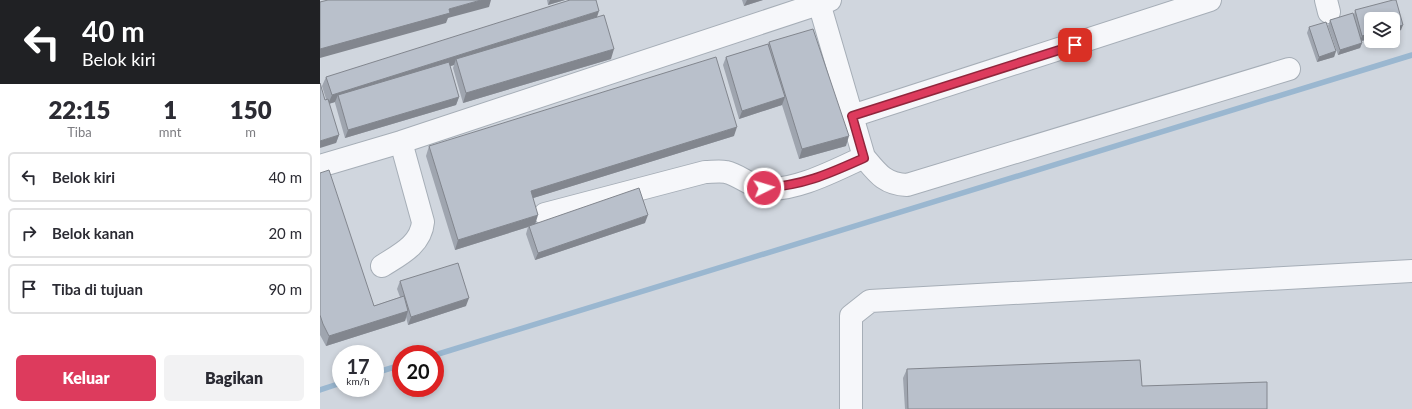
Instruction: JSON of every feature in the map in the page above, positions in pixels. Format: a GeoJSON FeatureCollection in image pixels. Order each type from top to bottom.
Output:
{"type":"FeatureCollection","features":[{"type":"Feature","properties":{"kind":"lane"},"geometry":{"type":"LineString","coordinates":[[852,116],[1210,0]]}},
{"type":"Feature","properties":{"kind":"lane"},"geometry":{"type":"LineString","coordinates":[[320,166],[401,142],[825,2],[852,116],[864,158],[885,180],[895,184],[907,185],[1289,69]]}},
{"type":"Feature","properties":{"kind":"lane"},"geometry":{"type":"LineString","coordinates":[[382,266],[407,250],[420,236],[422,229],[423,222],[401,142]]}},
{"type":"Feature","properties":{"kind":"lane"},"geometry":{"type":"LineString","coordinates":[[545,214],[705,172],[726,172],[750,185],[764,188],[790,186],[817,178],[864,158]]}},
{"type":"Feature","properties":{"kind":"lane"},"geometry":{"type":"LineString","coordinates":[[851,409],[851,316],[870,301],[1412,271]]}},
{"type":"Feature","properties":{"kind":"shaded area"},"geometry":{"type":"Polygon","coordinates":[[[320,0],[1412,0],[1412,409],[320,409],[320,0]]]}},
{"type":"Feature","properties":{"kind":"building"},"geometry":{"type":"Polygon","coordinates":[[[328,0],[481,0],[449,9],[450,13],[320,49],[320,2],[328,0]]]}},
{"type":"Feature","properties":{"kind":"building"},"geometry":{"type":"Polygon","coordinates":[[[570,0],[596,0],[599,11],[332,95],[326,77],[570,0]]]}},
{"type":"Feature","properties":{"kind":"building"},"geometry":{"type":"Polygon","coordinates":[[[1396,0],[1399,12],[1364,12],[1364,35],[1362,36],[1355,10],[1396,0]]]}},
{"type":"Feature","properties":{"kind":"building"},"geometry":{"type":"Polygon","coordinates":[[[1353,13],[1362,43],[1340,50],[1330,20],[1353,13]]]}},
{"type":"Feature","properties":{"kind":"building"},"geometry":{"type":"Polygon","coordinates":[[[1400,14],[1403,25],[1400,26],[1400,14]]]}},
{"type":"Feature","properties":{"kind":"building"},"geometry":{"type":"Polygon","coordinates":[[[604,15],[614,49],[466,93],[456,59],[604,15]]]}},
{"type":"Feature","properties":{"kind":"building"},"geometry":{"type":"Polygon","coordinates":[[[1326,22],[1336,51],[1319,57],[1309,27],[1326,22]]]}},
{"type":"Feature","properties":{"kind":"building"},"geometry":{"type":"Polygon","coordinates":[[[813,29],[849,136],[802,149],[769,42],[813,29]]]}},
{"type":"Feature","properties":{"kind":"building"},"geometry":{"type":"Polygon","coordinates":[[[768,44],[785,97],[742,111],[726,57],[768,44]]]}},
{"type":"Feature","properties":{"kind":"building"},"geometry":{"type":"Polygon","coordinates":[[[716,57],[737,127],[531,191],[538,215],[458,240],[429,146],[716,57]]]}},
{"type":"Feature","properties":{"kind":"building"},"geometry":{"type":"Polygon","coordinates":[[[449,62],[459,97],[348,130],[338,95],[449,62]]]}},
{"type":"Feature","properties":{"kind":"building"},"geometry":{"type":"Polygon","coordinates":[[[320,83],[325,100],[328,99],[339,135],[320,141],[320,83]]]}},
{"type":"Feature","properties":{"kind":"building"},"geometry":{"type":"Polygon","coordinates":[[[329,170],[374,306],[404,296],[408,311],[329,336],[320,315],[320,173],[329,170]]]}},
{"type":"Feature","properties":{"kind":"building"},"geometry":{"type":"Polygon","coordinates":[[[639,188],[648,215],[538,253],[529,226],[639,188]]]}},
{"type":"Feature","properties":{"kind":"building"},"geometry":{"type":"Polygon","coordinates":[[[458,263],[469,298],[411,317],[400,281],[458,263]]]}},
{"type":"Feature","properties":{"kind":"building"},"geometry":{"type":"Polygon","coordinates":[[[1140,360],[1142,386],[1267,382],[1267,409],[908,409],[907,369],[1140,360]]]}},
{"type":"Feature","properties":{"kind":"waterway"},"geometry":{"type":"LineString","coordinates":[[444,352],[1412,55]]}},
{"type":"Feature","properties":{"kind":"waterway"},"geometry":{"type":"LineString","coordinates":[[384,370],[392,368]]}},
{"type":"Feature","properties":{"kind":"waterway"},"geometry":{"type":"LineString","coordinates":[[320,390],[332,386]]}},
{"type":"Feature","properties":{"kind":"route"},"geometry":{"type":"LineString","coordinates":[[764,188],[790,186],[817,178],[864,158],[852,116],[1075,45]]}}]}
